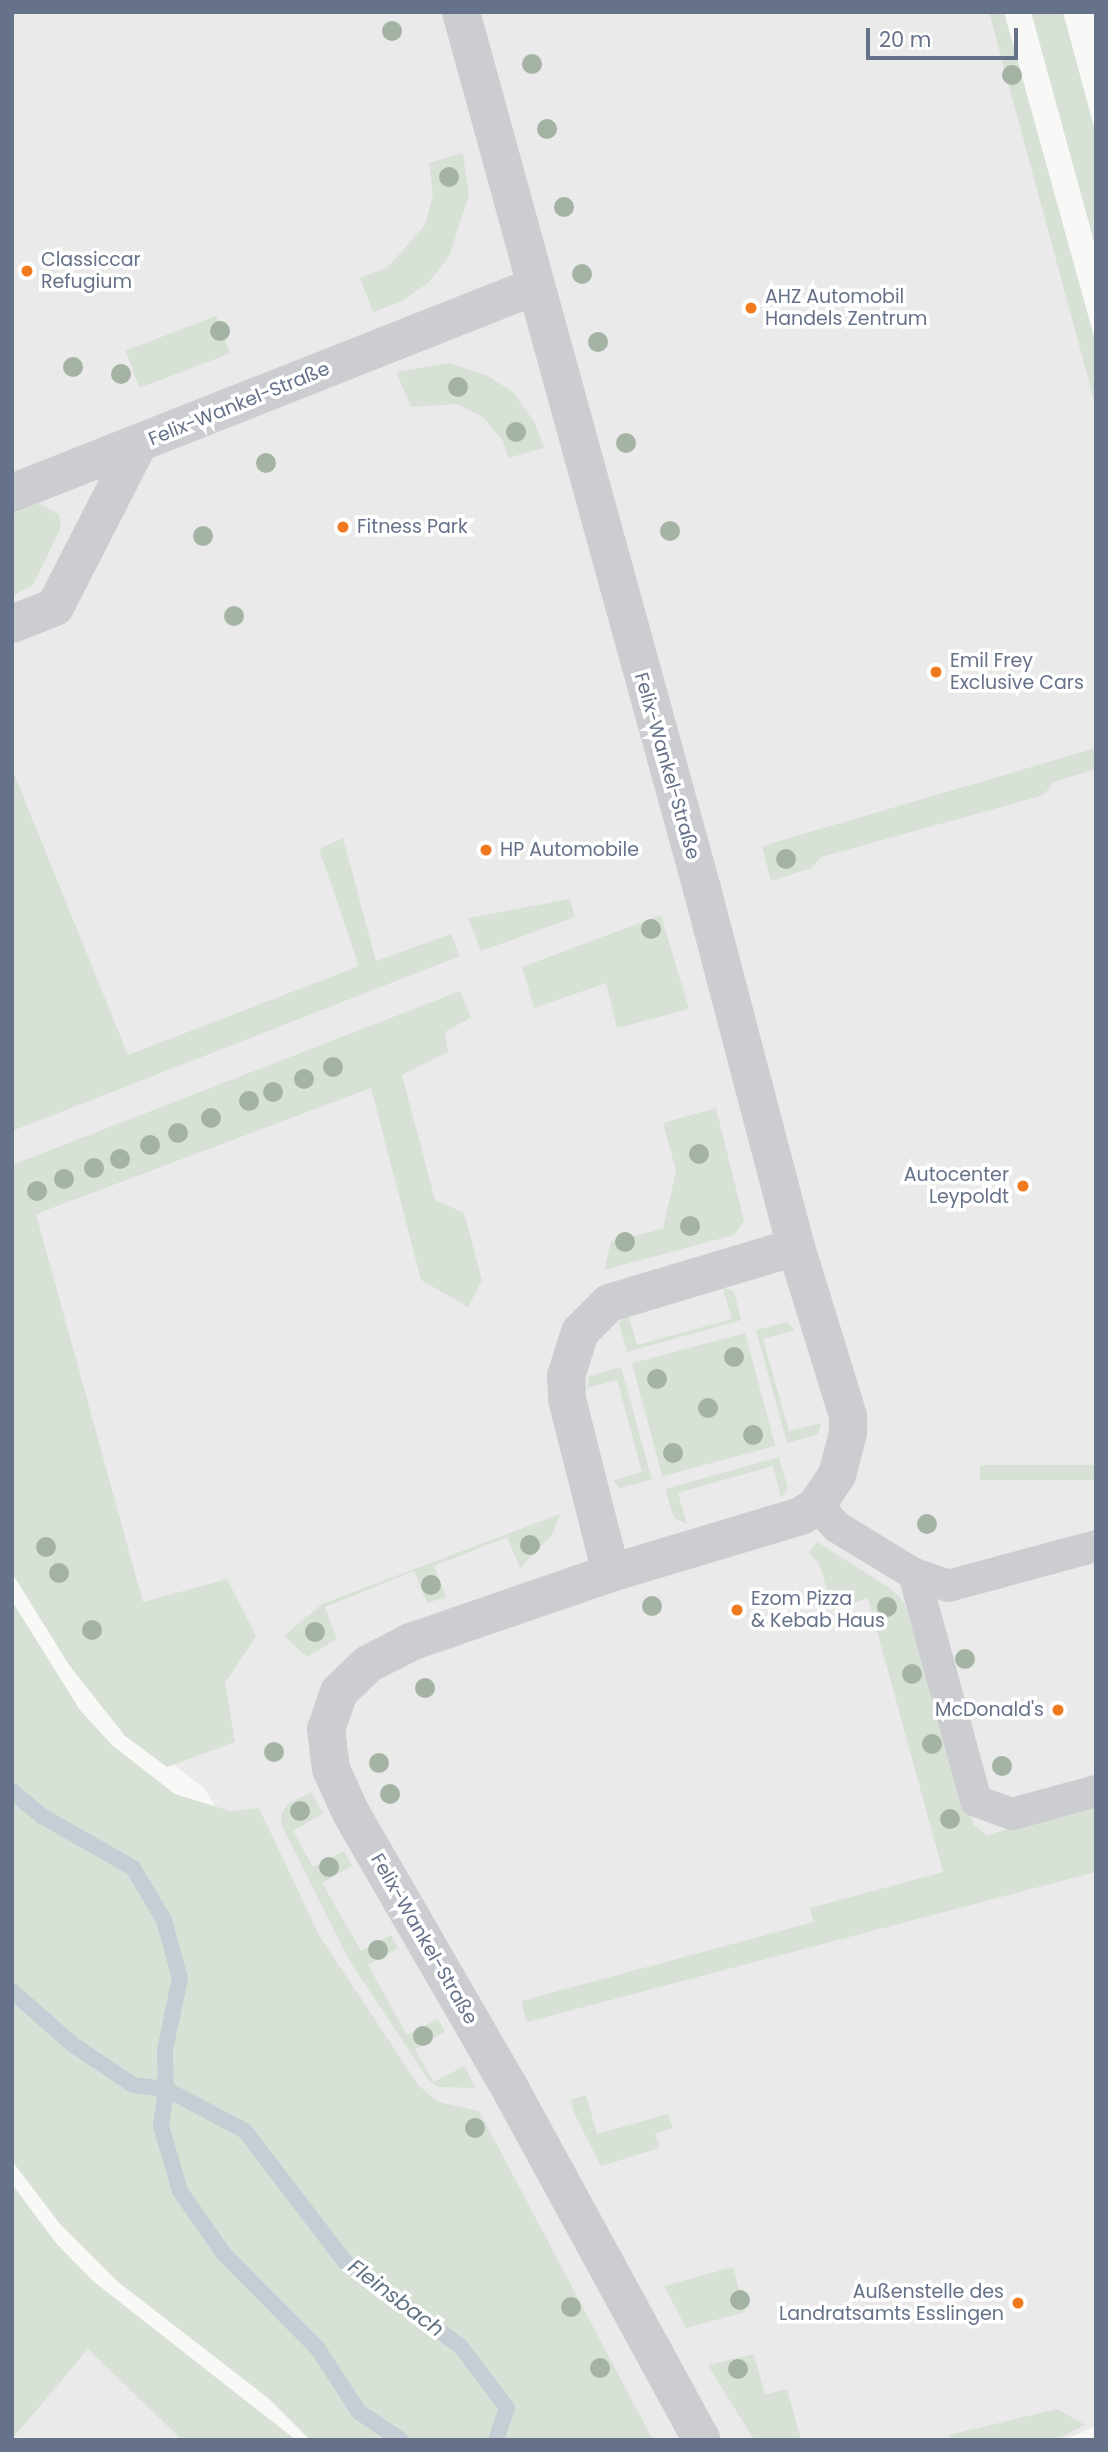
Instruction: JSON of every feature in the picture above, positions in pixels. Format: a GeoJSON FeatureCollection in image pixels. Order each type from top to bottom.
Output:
{"type":"FeatureCollection","features":[{"type":"Feature","properties":{"kind":"street","name":"Felix-Wankel-Straße"},"geometry":{"type":"LineString","coordinates":[[461,12],[533,287],[706,902],[796,1247],[848,1416],[837,1475],[817,1505],[783,1524],[611,1573],[411,1642],[368,1664],[339,1692],[326,1729],[331,1769],[351,1813],[513,2094],[702,2440]]}},
{"type":"Feature","properties":{"kind":"street","name":"Felix-Wankel-Straße"},"geometry":{"type":"LineString","coordinates":[[12,492],[533,287]]}},
{"type":"Feature","properties":{"kind":"street","name":"Felix-Wankel-Straße"},"geometry":{"type":"LineString","coordinates":[[12,624],[55,607],[139,443]]}},
{"type":"Feature","properties":{"kind":"street"},"geometry":{"type":"LineString","coordinates":[[611,1573],[567,1399],[566,1376],[580,1332],[610,1303],[796,1247]]}},
{"type":"Feature","properties":{"kind":"lane"},"geometry":{"type":"LineString","coordinates":[[817,1505],[837,1527],[914,1574],[948,1586],[1096,1546]]}},
{"type":"Feature","properties":{"kind":"lane"},"geometry":{"type":"LineString","coordinates":[[914,1574],[976,1801],[1012,1814],[1096,1791]]}},
{"type":"Feature","properties":{"kind":"shaded area"},"geometry":{"type":"Polygon","coordinates":[[[12,12],[1004,12],[1096,344],[1096,2426],[1064,2440],[615,2440],[560,2363],[204,1788],[129,1730],[12,1561],[12,12]]]}},
{"type":"Feature","properties":{"kind":"shaded area"},"geometry":{"type":"Polygon","coordinates":[[[989,12],[1004,12],[1096,344],[1095,404],[989,12]]]}},
{"type":"Feature","properties":{"kind":"shaded area"},"geometry":{"type":"Polygon","coordinates":[[[1031,12],[1063,12],[1096,134],[1096,249],[1031,12]]]}},
{"type":"Feature","properties":{"kind":"shaded area"},"geometry":{"type":"Polygon","coordinates":[[[463,153],[469,195],[449,257],[429,282],[402,301],[373,312],[360,278],[388,267],[425,225],[433,195],[429,163],[463,153]]]}},
{"type":"Feature","properties":{"kind":"shaded area"},"geometry":{"type":"Polygon","coordinates":[[[216,316],[230,353],[140,388],[125,351],[216,316]]]}},
{"type":"Feature","properties":{"kind":"shaded area"},"geometry":{"type":"Polygon","coordinates":[[[449,363],[488,376],[513,392],[535,423],[544,448],[508,458],[503,441],[483,417],[457,404],[411,407],[396,372],[449,363]]]}},
{"type":"Feature","properties":{"kind":"shaded area"},"geometry":{"type":"Polygon","coordinates":[[[39,503],[59,515],[61,527],[33,585],[12,596],[12,514],[39,503]]]}},
{"type":"Feature","properties":{"kind":"shaded area"},"geometry":{"type":"Polygon","coordinates":[[[1096,748],[1096,769],[1053,782],[1044,795],[821,857],[811,868],[771,881],[762,846],[1096,748]]]}},
{"type":"Feature","properties":{"kind":"shaded area"},"geometry":{"type":"Polygon","coordinates":[[[12,769],[128,1055],[359,966],[319,849],[343,838],[376,961],[451,934],[460,956],[12,1131],[12,769]]]}},
{"type":"Feature","properties":{"kind":"shaded area"},"geometry":{"type":"Polygon","coordinates":[[[570,899],[575,917],[481,951],[468,918],[570,899]]]}},
{"type":"Feature","properties":{"kind":"shaded area"},"geometry":{"type":"Polygon","coordinates":[[[661,915],[689,1009],[617,1028],[606,983],[534,1008],[522,967],[661,915]]]}},
{"type":"Feature","properties":{"kind":"shaded area"},"geometry":{"type":"Polygon","coordinates":[[[460,991],[471,1017],[445,1032],[448,1052],[402,1075],[435,1200],[464,1213],[482,1280],[468,1307],[421,1280],[371,1088],[36,1214],[143,1602],[227,1579],[256,1636],[225,1683],[235,1742],[167,1767],[125,1736],[69,1665],[12,1573],[12,1165],[460,991]]]}},
{"type":"Feature","properties":{"kind":"shaded area"},"geometry":{"type":"Polygon","coordinates":[[[716,1108],[744,1221],[734,1235],[604,1270],[611,1241],[663,1229],[676,1171],[663,1123],[716,1108]]]}},
{"type":"Feature","properties":{"kind":"shaded area"},"geometry":{"type":"Polygon","coordinates":[[[723,1288],[734,1291],[741,1320],[627,1352],[619,1323],[628,1314],[637,1345],[732,1319],[723,1288]]]}},
{"type":"Feature","properties":{"kind":"shaded area"},"geometry":{"type":"Polygon","coordinates":[[[787,1322],[795,1330],[763,1339],[789,1431],[821,1423],[818,1434],[787,1443],[756,1330],[787,1322]]]}},
{"type":"Feature","properties":{"kind":"shaded area"},"geometry":{"type":"Polygon","coordinates":[[[745,1333],[775,1446],[662,1476],[632,1363],[745,1333]]]}},
{"type":"Feature","properties":{"kind":"shaded area"},"geometry":{"type":"Polygon","coordinates":[[[621,1367],[652,1480],[619,1488],[613,1480],[642,1472],[617,1380],[587,1388],[589,1376],[621,1367]]]}},
{"type":"Feature","properties":{"kind":"shaded area"},"geometry":{"type":"Polygon","coordinates":[[[779,1457],[788,1489],[781,1497],[773,1466],[678,1493],[687,1524],[674,1518],[665,1489],[779,1457]]]}},
{"type":"Feature","properties":{"kind":"shaded area"},"geometry":{"type":"Polygon","coordinates":[[[980,1465],[1096,1465],[1096,1480],[980,1480],[980,1465]]]}},
{"type":"Feature","properties":{"kind":"shaded area"},"geometry":{"type":"Polygon","coordinates":[[[560,1514],[552,1535],[520,1568],[507,1537],[434,1566],[446,1597],[427,1603],[414,1571],[325,1607],[337,1639],[307,1657],[284,1636],[322,1604],[560,1514]]]}},
{"type":"Feature","properties":{"kind":"shaded area"},"geometry":{"type":"Polygon","coordinates":[[[817,1542],[890,1588],[902,1600],[914,1623],[974,1825],[987,1835],[1096,1805],[1096,1872],[527,2022],[521,2001],[814,1922],[810,1908],[943,1872],[868,1598],[833,1610],[819,1563],[809,1553],[817,1542]]]}},
{"type":"Feature","properties":{"kind":"shaded area"},"geometry":{"type":"Polygon","coordinates":[[[12,1601],[80,1710],[112,1745],[175,1794],[230,1811],[259,1808],[319,1935],[419,2086],[438,2102],[479,2111],[653,2440],[310,2440],[268,2398],[118,2282],[60,2224],[12,2161],[12,1601]]]}},
{"type":"Feature","properties":{"kind":"shaded area"},"geometry":{"type":"Polygon","coordinates":[[[311,1792],[323,1813],[293,1831],[313,1867],[344,1851],[352,1866],[322,1883],[361,1951],[391,1935],[398,1948],[368,1965],[407,2035],[438,2019],[445,2032],[415,2049],[434,2082],[464,2066],[476,2088],[437,2087],[428,2079],[349,1960],[281,1824],[281,1814],[288,1804],[311,1792]]]}},
{"type":"Feature","properties":{"kind":"shaded area"},"geometry":{"type":"Polygon","coordinates":[[[586,2095],[597,2134],[668,2114],[673,2128],[655,2134],[660,2148],[601,2166],[574,2113],[571,2100],[586,2095]]]}},
{"type":"Feature","properties":{"kind":"shaded area"},"geometry":{"type":"Polygon","coordinates":[[[12,2184],[56,2243],[93,2281],[296,2440],[182,2440],[88,2349],[12,2439],[12,2184]]]}},
{"type":"Feature","properties":{"kind":"shaded area"},"geometry":{"type":"Polygon","coordinates":[[[12,2200],[234,2440],[12,2440],[12,2200]]]}},
{"type":"Feature","properties":{"kind":"shaded area"},"geometry":{"type":"Polygon","coordinates":[[[733,2267],[745,2312],[686,2328],[664,2286],[733,2267]]]}},
{"type":"Feature","properties":{"kind":"shaded area"},"geometry":{"type":"Polygon","coordinates":[[[754,2354],[765,2395],[787,2389],[801,2440],[754,2440],[708,2365],[754,2354]]]}},
{"type":"Feature","properties":{"kind":"shaded area"},"geometry":{"type":"Polygon","coordinates":[[[1057,2409],[1085,2425],[1056,2440],[950,2440],[949,2435],[1057,2409]]]}},
{"type":"Feature","properties":{"kind":"waterway","name":"Fleinsbach"},"geometry":{"type":"LineString","coordinates":[[12,1791],[42,1816],[133,1868],[164,1920],[180,1978],[165,2050],[166,2089],[245,2131],[345,2262],[461,2347],[507,2408],[496,2440]]}},
{"type":"Feature","properties":{"kind":"waterway","name":"Fleinsbach"},"geometry":{"type":"LineString","coordinates":[[12,1991],[72,2044],[133,2085],[166,2089],[161,2126],[180,2191],[224,2254],[318,2349],[359,2412],[401,2440]]}},
{"type":"Feature","properties":{"kind":"place","name":"Classiccar Refugium"},"geometry":{"type":"Point","coordinates":[27,271]}},
{"type":"Feature","properties":{"kind":"place","name":"AHZ Automobil Handels Zentrum"},"geometry":{"type":"Point","coordinates":[751,308]}},
{"type":"Feature","properties":{"kind":"place","name":"Fitness Park"},"geometry":{"type":"Point","coordinates":[343,527]}},
{"type":"Feature","properties":{"kind":"place","name":"Emil Frey Exclusive Cars"},"geometry":{"type":"Point","coordinates":[936,672]}},
{"type":"Feature","properties":{"kind":"place","name":"HP Automobile"},"geometry":{"type":"Point","coordinates":[486,850]}},
{"type":"Feature","properties":{"kind":"place","name":"Autocenter Leypoldt"},"geometry":{"type":"Point","coordinates":[1023,1186]}},
{"type":"Feature","properties":{"kind":"place","name":"Ezom Pizza & Kebab Haus"},"geometry":{"type":"Point","coordinates":[737,1610]}},
{"type":"Feature","properties":{"kind":"place","name":"McDonald's"},"geometry":{"type":"Point","coordinates":[1058,1710]}},
{"type":"Feature","properties":{"kind":"place","name":"Außenstelle des Landratsamts Esslingen"},"geometry":{"type":"Point","coordinates":[1018,2303]}}]}
